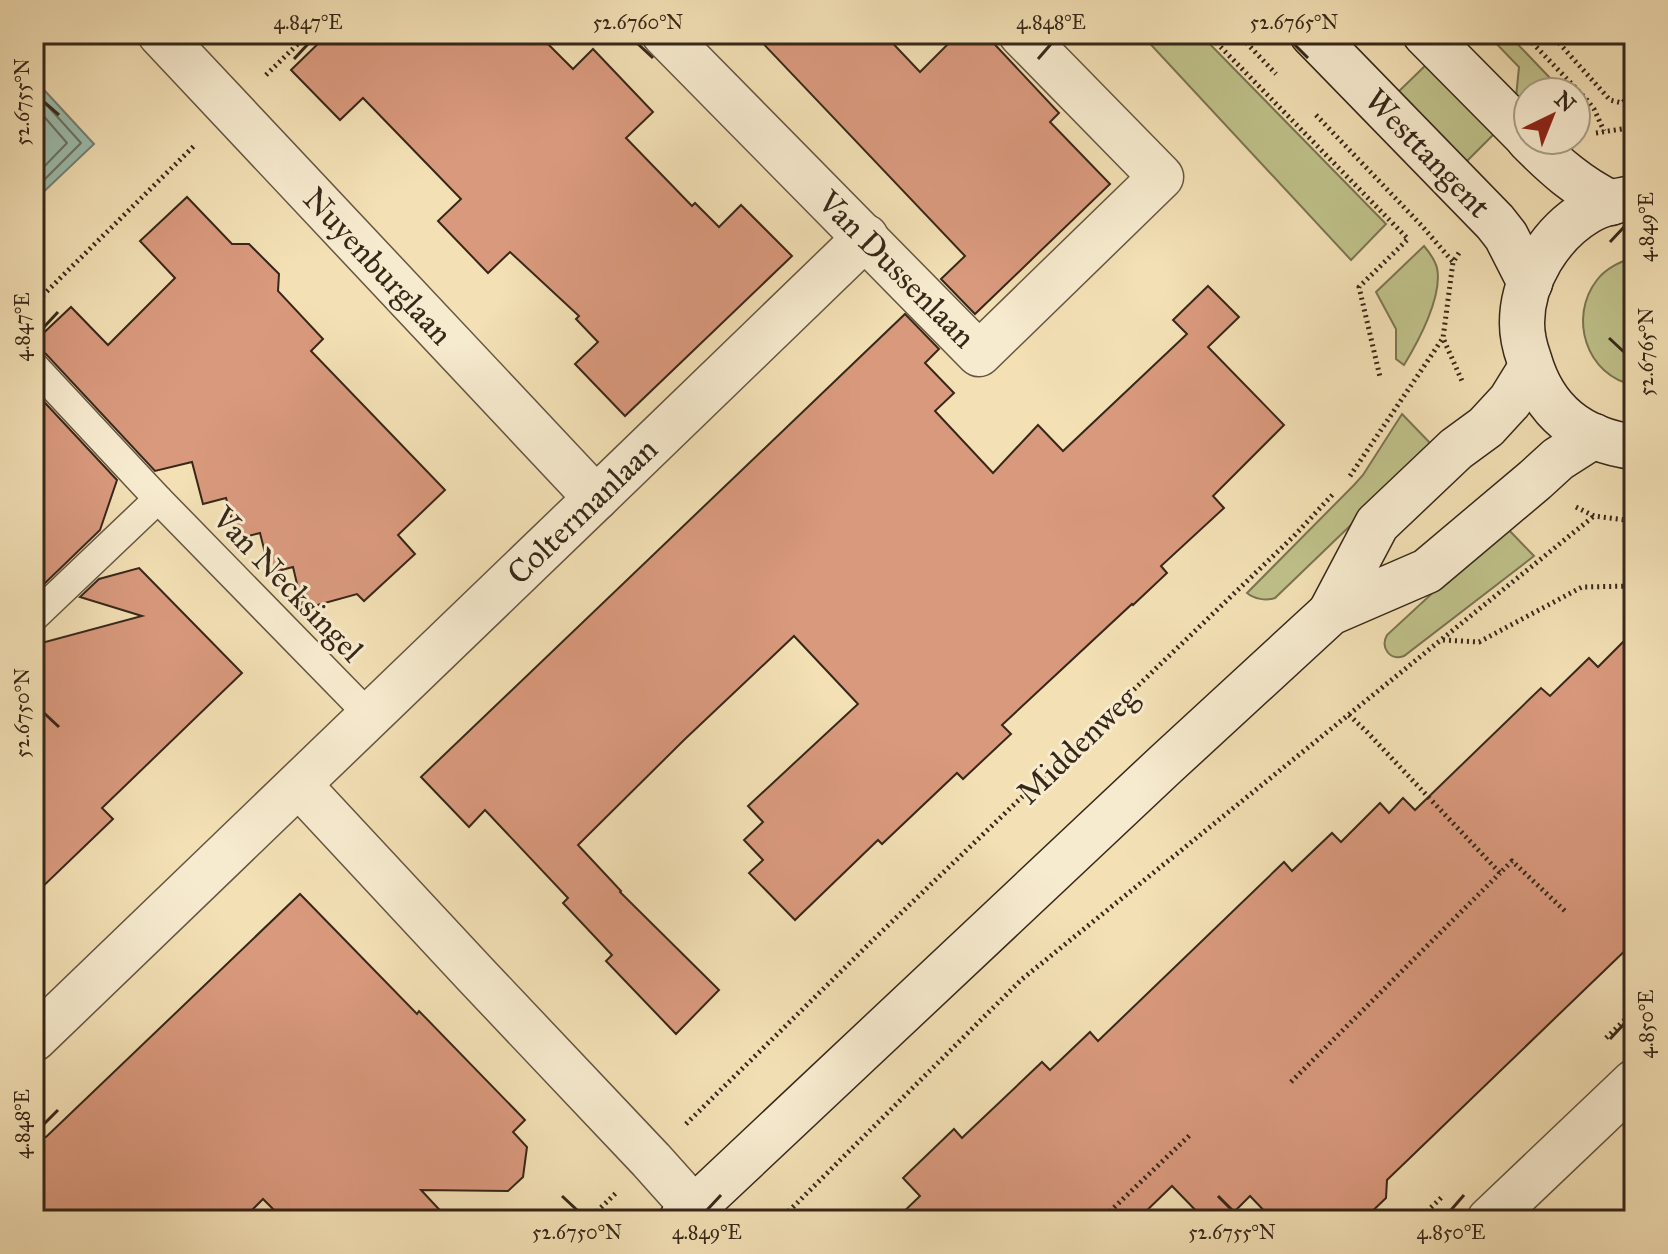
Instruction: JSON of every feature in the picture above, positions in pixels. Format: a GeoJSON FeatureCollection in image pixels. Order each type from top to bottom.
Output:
{"type":"FeatureCollection","features":[{"type":"Feature","properties":{"kind":"street","name":"Nuyenburglaan"},"geometry":{"type":"LineString","coordinates":[[160,34],[596,498]]}},
{"type":"Feature","properties":{"kind":"street","name":"Van Dussenlaan"},"geometry":{"type":"LineString","coordinates":[[664,34],[979,354],[1161,177],[1021,34]]}},
{"type":"Feature","properties":{"kind":"street","name":"Westtangent"},"geometry":{"type":"LineString","coordinates":[[1312,34],[1495,222],[1530,283]]}},
{"type":"Feature","properties":{"kind":"street"},"geometry":{"type":"LineString","coordinates":[[1425,34],[1512,122]]}},
{"type":"Feature","properties":{"kind":"street"},"geometry":{"type":"LineString","coordinates":[[1545,156],[1589,192],[1623,201]]}},
{"type":"Feature","properties":{"kind":"street"},"geometry":{"type":"LineString","coordinates":[[1614,442],[1578,429],[1543,397],[1531,367],[1522,325],[1530,283],[1539,262],[1560,233],[1589,210],[1623,201]]}},
{"type":"Feature","properties":{"kind":"street","name":"Coltermanlaan"},"geometry":{"type":"LineString","coordinates":[[34,1039],[866,237]]}},
{"type":"Feature","properties":{"kind":"street"},"geometry":{"type":"LineString","coordinates":[[299,785],[651,1160],[688,1214],[1330,613],[1377,524],[1456,449],[1486,427],[1510,401],[1531,367]]}},
{"type":"Feature","properties":{"kind":"street"},"geometry":{"type":"LineString","coordinates":[[1330,613],[1427,571],[1558,459],[1614,442]]}},
{"type":"Feature","properties":{"kind":"street"},"geometry":{"type":"LineString","coordinates":[[1489,1220],[1634,1082]]}},
{"type":"Feature","properties":{"kind":"lane","name":"Van Necksingel"},"geometry":{"type":"LineString","coordinates":[[34,366],[158,499],[369,715]]}},
{"type":"Feature","properties":{"kind":"lane"},"geometry":{"type":"LineString","coordinates":[[34,617],[158,499]]}},
{"type":"Feature","properties":{"kind":"path"},"geometry":{"type":"LineString","coordinates":[[34,304],[308,34]]}},
{"type":"Feature","properties":{"kind":"path"},"geometry":{"type":"LineString","coordinates":[[1208,34],[1408,239],[1359,287],[1380,377]]}},
{"type":"Feature","properties":{"kind":"path"},"geometry":{"type":"LineString","coordinates":[[1238,34],[1281,79]]}},
{"type":"Feature","properties":{"kind":"path"},"geometry":{"type":"LineString","coordinates":[[1524,34],[1587,100],[1604,131],[1634,127]]}},
{"type":"Feature","properties":{"kind":"path"},"geometry":{"type":"LineString","coordinates":[[1551,34],[1610,100],[1622,103],[1634,92]]}},
{"type":"Feature","properties":{"kind":"path","name":"Westtangent"},"geometry":{"type":"LineString","coordinates":[[1313,113],[1453,262],[1443,338]]}},
{"type":"Feature","properties":{"kind":"path","name":"Middenweg"},"geometry":{"type":"LineString","coordinates":[[682,1129],[876,937],[1294,536],[1353,472],[1443,338]]}},
{"type":"Feature","properties":{"kind":"path"},"geometry":{"type":"LineString","coordinates":[[780,1220],[1021,980],[1594,516],[1634,521]]}},
{"type":"Feature","properties":{"kind":"path"},"geometry":{"type":"LineString","coordinates":[[1442,640],[1479,642],[1582,587],[1634,586]]}},
{"type":"Feature","properties":{"kind":"path"},"geometry":{"type":"LineString","coordinates":[[1349,715],[1500,873]]}},
{"type":"Feature","properties":{"kind":"path"},"geometry":{"type":"LineString","coordinates":[[1291,1082],[1512,861],[1565,911]]}},
{"type":"Feature","properties":{"kind":"path"},"geometry":{"type":"LineString","coordinates":[[1101,1220],[1192,1133]]}},
{"type":"Feature","properties":{"kind":"path"},"geometry":{"type":"LineString","coordinates":[[588,1220],[621,1188]]}},
{"type":"Feature","properties":{"kind":"green space"},"geometry":{"type":"Polygon","coordinates":[[[1141,34],[1200,34],[1386,224],[1351,260],[1141,34]]]}},
{"type":"Feature","properties":{"kind":"green space"},"geometry":{"type":"Polygon","coordinates":[[[1487,34],[1508,34],[1548,76],[1518,76],[1519,67],[1487,34]]]}},
{"type":"Feature","properties":{"kind":"green space"},"geometry":{"type":"Polygon","coordinates":[[[1430,61],[1497,131],[1461,167],[1393,97],[1430,61]]]}},
{"type":"Feature","properties":{"kind":"green space"},"geometry":{"type":"Polygon","coordinates":[[[1424,246],[1437,268],[1436,292],[1422,332],[1404,365],[1396,359],[1396,329],[1376,292],[1424,246]]]}},
{"type":"Feature","properties":{"kind":"green space"},"geometry":{"type":"Polygon","coordinates":[[[1634,257],[1634,385],[1604,370],[1594,358],[1583,327],[1588,295],[1597,280],[1609,269],[1634,257]]]}},
{"type":"Feature","properties":{"kind":"green space"},"geometry":{"type":"Polygon","coordinates":[[[1402,414],[1433,446],[1275,598],[1260,599],[1247,593],[1363,475],[1402,414]]]}},
{"type":"Feature","properties":{"kind":"green space"},"geometry":{"type":"Polygon","coordinates":[[[1505,526],[1534,556],[1404,656],[1391,655],[1385,644],[1387,635],[1505,526]]]}},
{"type":"Feature","properties":{"kind":"water"},"geometry":{"type":"Polygon","coordinates":[[[34,79],[94,144],[34,201],[34,79]]]}},
{"type":"Feature","properties":{"kind":"building"},"geometry":{"type":"Polygon","coordinates":[[[328,34],[538,34],[573,69],[593,49],[653,112],[626,138],[692,206],[695,203],[719,227],[741,205],[792,256],[625,416],[575,364],[598,342],[576,319],[579,316],[510,252],[488,273],[438,221],[461,199],[363,98],[340,120],[291,70],[328,34]]]}},
{"type":"Feature","properties":{"kind":"building"},"geometry":{"type":"Polygon","coordinates":[[[754,34],[884,34],[920,72],[958,34],[985,34],[1059,113],[1050,122],[1110,184],[975,314],[941,279],[965,256],[754,34]]]}},
{"type":"Feature","properties":{"kind":"building"},"geometry":{"type":"Polygon","coordinates":[[[187,197],[232,244],[249,244],[279,274],[278,291],[323,339],[311,351],[445,490],[398,535],[415,554],[364,601],[357,594],[303,609],[293,567],[270,573],[260,533],[237,539],[226,498],[203,504],[192,462],[155,471],[46,354],[34,349],[34,342],[71,307],[108,345],[175,278],[140,241],[187,197]]]}},
{"type":"Feature","properties":{"kind":"building"},"geometry":{"type":"Polygon","coordinates":[[[1208,286],[1239,317],[1208,347],[1284,425],[1213,496],[1224,508],[1161,566],[1167,573],[1002,725],[1011,734],[963,779],[957,773],[882,844],[878,840],[795,920],[749,873],[763,860],[744,840],[763,822],[748,806],[858,704],[794,636],[578,845],[620,892],[719,990],[676,1034],[606,961],[612,955],[563,903],[568,898],[485,810],[469,827],[421,777],[905,314],[939,349],[925,363],[954,393],[935,411],[993,473],[1038,425],[1063,451],[1187,334],[1173,320],[1208,286]]]}},
{"type":"Feature","properties":{"kind":"building"},"geometry":{"type":"Polygon","coordinates":[[[34,391],[117,480],[100,530],[42,586],[34,583],[34,391]]]}},
{"type":"Feature","properties":{"kind":"building"},"geometry":{"type":"Polygon","coordinates":[[[139,568],[242,673],[102,808],[113,819],[34,895],[34,645],[142,616],[80,597],[99,579],[139,568]]]}},
{"type":"Feature","properties":{"kind":"building"},"geometry":{"type":"Polygon","coordinates":[[[1634,631],[1634,942],[1387,1180],[1386,1198],[1363,1220],[1273,1220],[1250,1196],[1226,1220],[1205,1220],[1172,1186],[1137,1220],[895,1220],[920,1196],[903,1178],[954,1129],[962,1138],[1042,1062],[1050,1070],[1090,1032],[1098,1041],[1284,862],[1292,871],[1332,833],[1341,842],[1380,803],[1389,813],[1403,798],[1415,810],[1541,688],[1550,696],[1589,658],[1598,667],[1634,631]]]}},
{"type":"Feature","properties":{"kind":"building"},"geometry":{"type":"Polygon","coordinates":[[[300,894],[525,1120],[513,1132],[527,1147],[523,1177],[508,1191],[421,1190],[449,1220],[284,1220],[263,1199],[242,1220],[34,1220],[34,1137],[46,1137],[300,894]]]}}]}
